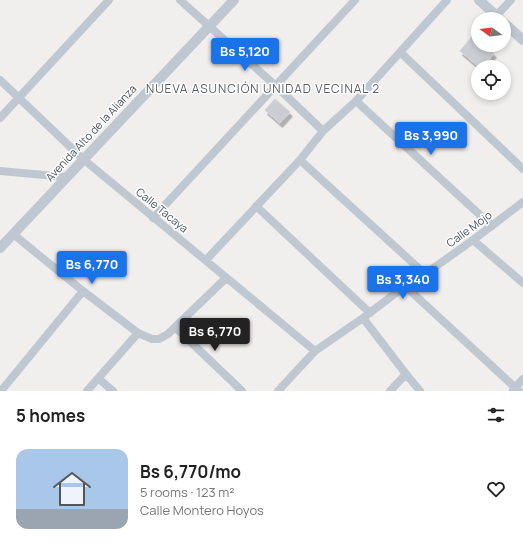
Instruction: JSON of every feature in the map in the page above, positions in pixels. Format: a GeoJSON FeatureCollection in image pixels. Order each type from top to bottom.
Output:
{"type":"FeatureCollection","features":[{"type":"Feature","properties":{"kind":"street"},"geometry":{"type":"LineString","coordinates":[[0,118],[109,0]]}},
{"type":"Feature","properties":{"kind":"street"},"geometry":{"type":"LineString","coordinates":[[180,0],[208,27],[276,86],[323,131]]}},
{"type":"Feature","properties":{"kind":"street","name":"Avenida Alto de la Alianza"},"geometry":{"type":"LineString","coordinates":[[0,248],[234,0]]}},
{"type":"Feature","properties":{"kind":"street"},"geometry":{"type":"LineString","coordinates":[[153,218],[355,0]]}},
{"type":"Feature","properties":{"kind":"street"},"geometry":{"type":"LineString","coordinates":[[206,260],[300,160],[323,131],[356,101],[447,0]]}},
{"type":"Feature","properties":{"kind":"street"},"geometry":{"type":"LineString","coordinates":[[479,0],[492,12]]}},
{"type":"Feature","properties":{"kind":"street"},"geometry":{"type":"LineString","coordinates":[[502,12],[510,0]]}},
{"type":"Feature","properties":{"kind":"street"},"geometry":{"type":"LineString","coordinates":[[511,29],[523,40]]}},
{"type":"Feature","properties":{"kind":"street"},"geometry":{"type":"LineString","coordinates":[[400,52],[523,169]]}},
{"type":"Feature","properties":{"kind":"street","name":"Calle Tacaya"},"geometry":{"type":"LineString","coordinates":[[0,80],[83,159],[314,351]]}},
{"type":"Feature","properties":{"kind":"street"},"geometry":{"type":"LineString","coordinates":[[356,101],[492,226]]}},
{"type":"Feature","properties":{"kind":"street"},"geometry":{"type":"LineString","coordinates":[[300,160],[425,274]]}},
{"type":"Feature","properties":{"kind":"street"},"geometry":{"type":"LineString","coordinates":[[0,171],[66,177]]}},
{"type":"Feature","properties":{"kind":"street","name":"Calle Mojo"},"geometry":{"type":"LineString","coordinates":[[278,391],[314,351],[367,315],[405,286],[425,274],[473,240],[523,202]]}},
{"type":"Feature","properties":{"kind":"street"},"geometry":{"type":"LineString","coordinates":[[256,206],[367,315],[406,374],[420,391]]}},
{"type":"Feature","properties":{"kind":"street"},"geometry":{"type":"LineString","coordinates":[[13,234],[83,291],[138,333],[146,337],[159,339],[168,334],[226,278]]}},
{"type":"Feature","properties":{"kind":"street"},"geometry":{"type":"LineString","coordinates":[[473,240],[523,283]]}},
{"type":"Feature","properties":{"kind":"street"},"geometry":{"type":"LineString","coordinates":[[405,286],[516,390],[523,379]]}},
{"type":"Feature","properties":{"kind":"street"},"geometry":{"type":"LineString","coordinates":[[1,391],[83,291]]}},
{"type":"Feature","properties":{"kind":"street"},"geometry":{"type":"LineString","coordinates":[[175,327],[242,391]]}},
{"type":"Feature","properties":{"kind":"street"},"geometry":{"type":"LineString","coordinates":[[88,391],[138,333]]}},
{"type":"Feature","properties":{"kind":"street"},"geometry":{"type":"LineString","coordinates":[[390,391],[406,374]]}},
{"type":"Feature","properties":{"kind":"street"},"geometry":{"type":"LineString","coordinates":[[99,379],[113,391]]}},
{"type":"Feature","properties":{"kind":"building"},"geometry":{"type":"Polygon","coordinates":[[[471,37],[471,52],[494,53],[488,60],[471,60],[460,51],[471,37]]]}},
{"type":"Feature","properties":{"kind":"building"},"geometry":{"type":"Polygon","coordinates":[[[275,99],[290,112],[280,123],[265,110],[275,99]]]}},
{"type":"Feature","properties":{"kind":"district","name":"NUEVA ASUNCIÓN UNIDAD VECINAL 2"},"geometry":{"type":"Point","coordinates":[263,89]}}]}
